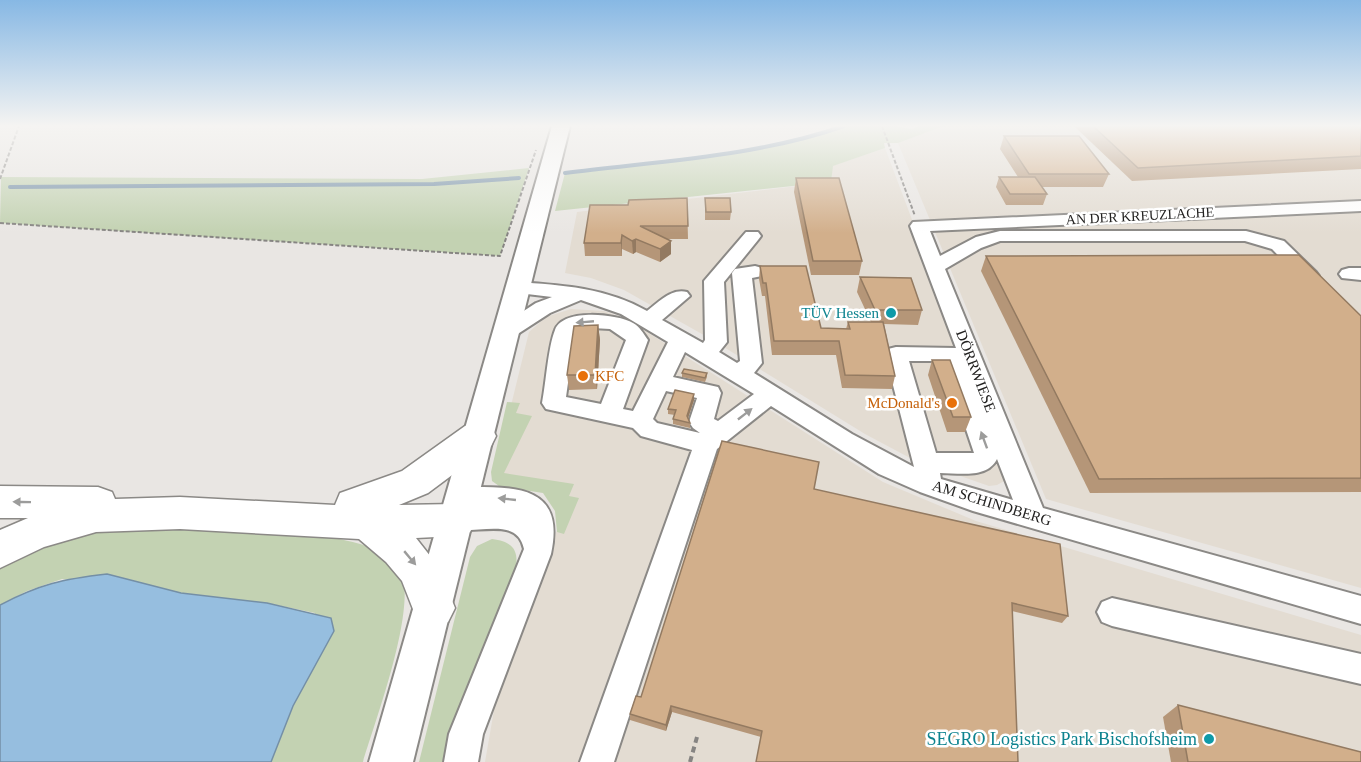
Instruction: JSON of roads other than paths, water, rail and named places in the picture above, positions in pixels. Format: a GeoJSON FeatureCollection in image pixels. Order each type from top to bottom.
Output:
{"type":"FeatureCollection","features":[{"type":"Feature","properties":{"kind":"highway"},"geometry":{"type":"LineString","coordinates":[[360,513],[390,493],[415,482],[478,436]]}},
{"type":"Feature","properties":{"kind":"highway"},"geometry":{"type":"LineString","coordinates":[[0,502],[290,506],[360,513],[404,550],[419,569],[428,588],[433,608]]}},
{"type":"Feature","properties":{"kind":"highway"},"geometry":{"type":"LineString","coordinates":[[0,550],[31,534],[96,516],[180,513],[360,513],[459,509]]}},
{"type":"Feature","properties":{"kind":"main road"},"geometry":{"type":"LineString","coordinates":[[391,762],[551,162]]}},
{"type":"Feature","properties":{"kind":"street","name":"AN DER KREUZLACHE"},"geometry":{"type":"LineString","coordinates":[[919,226],[1361,206]]}},
{"type":"Feature","properties":{"kind":"street","name":"DÖRRWIESE"},"geometry":{"type":"LineString","coordinates":[[919,226],[1032,515]]}},
{"type":"Feature","properties":{"kind":"street"},"geometry":{"type":"LineString","coordinates":[[705,354],[716,342],[714,281],[752,236]]}},
{"type":"Feature","properties":{"kind":"street"},"geometry":{"type":"LineString","coordinates":[[935,267],[975,244],[1000,236],[1245,236],[1278,245],[1320,286]]}},
{"type":"Feature","properties":{"kind":"street"},"geometry":{"type":"LineString","coordinates":[[739,374],[751,363],[742,273],[755,273]]}},
{"type":"Feature","properties":{"kind":"street","name":"AM SCHINDBERG"},"geometry":{"type":"LineString","coordinates":[[517,288],[581,293],[612,302],[642,330],[683,340],[888,467],[928,474],[974,500],[1361,610]]}},
{"type":"Feature","properties":{"kind":"street"},"geometry":{"type":"LineString","coordinates":[[506,332],[543,308],[581,293]]}},
{"type":"Feature","properties":{"kind":"street"},"geometry":{"type":"LineString","coordinates":[[680,296],[635,335],[620,325],[606,321],[572,323],[565,330],[554,403],[640,421],[649,430],[713,439]]}},
{"type":"Feature","properties":{"kind":"street"},"geometry":{"type":"LineString","coordinates":[[609,414],[642,330]]}},
{"type":"Feature","properties":{"kind":"street"},"geometry":{"type":"LineString","coordinates":[[640,421],[676,347],[683,340]]}},
{"type":"Feature","properties":{"kind":"street"},"geometry":{"type":"LineString","coordinates":[[896,354],[951,354],[987,450],[985,459],[978,463],[928,474],[896,354]]}},
{"type":"Feature","properties":{"kind":"street"},"geometry":{"type":"LineString","coordinates":[[659,382],[710,393],[701,422],[713,439]]}},
{"type":"Feature","properties":{"kind":"street"},"geometry":{"type":"LineString","coordinates":[[597,762],[713,439],[770,394]]}},
{"type":"Feature","properties":{"kind":"street"},"geometry":{"type":"LineString","coordinates":[[459,509],[523,521],[534,531],[537,542],[537,554],[466,734],[461,762]]}},
{"type":"Feature","properties":{"kind":"street"},"geometry":{"type":"LineString","coordinates":[[1112,612],[1361,669]]}},
{"type":"Feature","properties":{"kind":"water"},"geometry":{"type":"Polygon","coordinates":[[[107,574],[181,593],[267,603],[331,618],[334,631],[293,706],[271,762],[0,762],[0,605],[52,583],[107,574]]]}},
{"type":"Feature","properties":{"kind":"waterway"},"geometry":{"type":"LineString","coordinates":[[565,173],[666,162]]}},
{"type":"Feature","properties":{"kind":"waterway"},"geometry":{"type":"LineString","coordinates":[[10,187],[434,184],[519,178]]}},
{"type":"Feature","properties":{"kind":"place","name":"TÜV Hessen"},"geometry":{"type":"Point","coordinates":[891,313]}},
{"type":"Feature","properties":{"kind":"place","name":"KFC"},"geometry":{"type":"Point","coordinates":[583,376]}},
{"type":"Feature","properties":{"kind":"place","name":"McDonald's"},"geometry":{"type":"Point","coordinates":[952,403]}},
{"type":"Feature","properties":{"kind":"place","name":"SEGRO Logistics Park Bischofsheim"},"geometry":{"type":"Point","coordinates":[1209,739]}}]}
